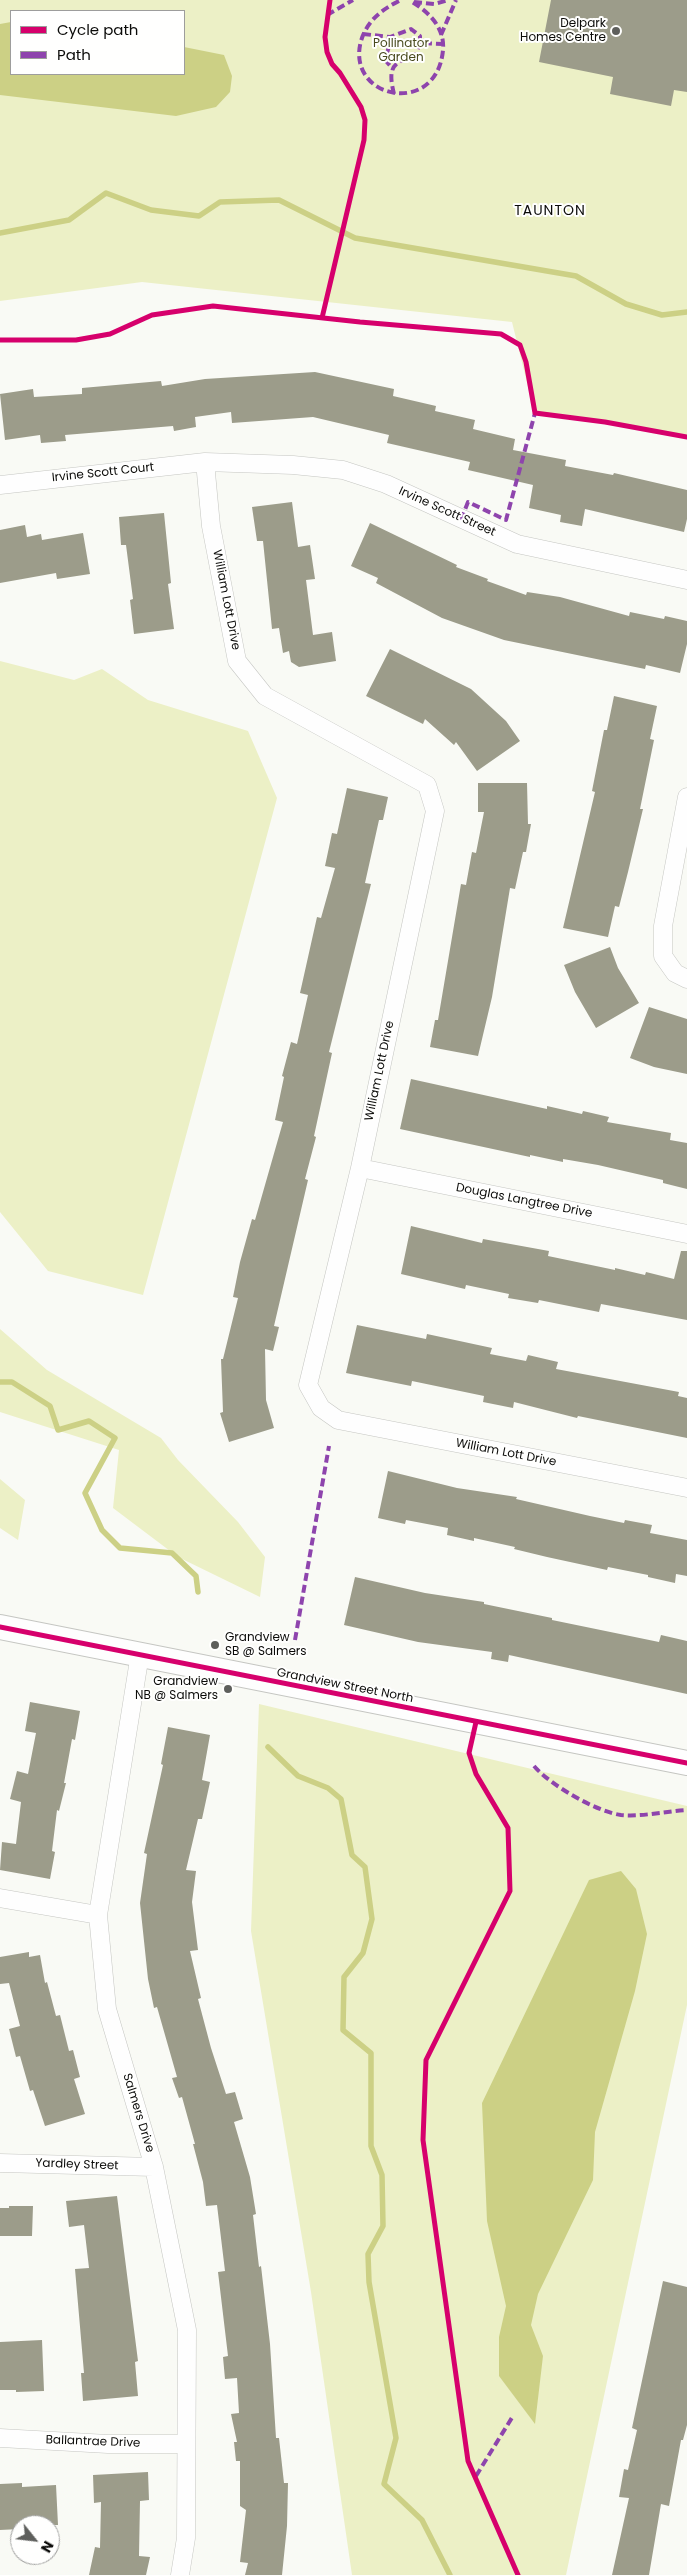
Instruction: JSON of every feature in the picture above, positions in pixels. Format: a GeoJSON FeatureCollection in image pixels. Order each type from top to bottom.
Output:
{"type":"FeatureCollection","features":[{"type":"Feature","properties":{"kind":"street","name":"Irvine Scott Court"},"geometry":{"type":"LineString","coordinates":[[0,485],[205,462]]}},
{"type":"Feature","properties":{"kind":"street","name":"Irvine Scott Street"},"geometry":{"type":"LineString","coordinates":[[205,462],[293,465],[343,470],[386,484],[517,544],[687,580]]}},
{"type":"Feature","properties":{"kind":"street","name":"William Lott Drive"},"geometry":{"type":"LineString","coordinates":[[205,462],[211,526],[238,661],[264,696],[427,784],[435,811],[360,1168],[308,1385],[321,1408],[338,1420],[687,1488]]}},
{"type":"Feature","properties":{"kind":"street"},"geometry":{"type":"LineString","coordinates":[[687,797],[663,926],[663,956],[676,973],[687,979]]}},
{"type":"Feature","properties":{"kind":"street","name":"Douglas Langtree Drive"},"geometry":{"type":"LineString","coordinates":[[360,1168],[687,1234]]}},
{"type":"Feature","properties":{"kind":"street","name":"Grandview Street North"},"geometry":{"type":"LineString","coordinates":[[0,1627],[687,1763]]}},
{"type":"Feature","properties":{"kind":"street","name":"Salmers Drive"},"geometry":{"type":"LineString","coordinates":[[140,1654],[98,1915],[107,2009],[154,2167],[187,2330],[186,2538],[180,2575]]}},
{"type":"Feature","properties":{"kind":"street"},"geometry":{"type":"LineString","coordinates":[[0,1898],[98,1915]]}},
{"type":"Feature","properties":{"kind":"street","name":"Yardley Street"},"geometry":{"type":"LineString","coordinates":[[0,2163],[154,2167]]}},
{"type":"Feature","properties":{"kind":"street","name":"Ballantrae Drive"},"geometry":{"type":"LineString","coordinates":[[0,2438],[108,2444],[186,2444]]}},
{"type":"Feature","properties":{"kind":"green space","name":"Pollinator Garden"},"geometry":{"type":"Polygon","coordinates":[[[0,0],[687,0],[687,437],[534,411],[512,322],[142,282],[0,301],[0,0]]]}},
{"type":"Feature","properties":{"kind":"green space"},"geometry":{"type":"Polygon","coordinates":[[[0,661],[74,680],[102,669],[148,700],[248,731],[277,798],[143,1295],[48,1271],[0,1212],[0,661]]]}},
{"type":"Feature","properties":{"kind":"green space"},"geometry":{"type":"Polygon","coordinates":[[[0,1329],[47,1370],[161,1438],[178,1460],[238,1522],[265,1557],[260,1597],[178,1557],[113,1508],[119,1450],[0,1412],[0,1329]]]}},
{"type":"Feature","properties":{"kind":"green space"},"geometry":{"type":"Polygon","coordinates":[[[0,1479],[25,1500],[18,1540],[0,1528],[0,1479]]]}},
{"type":"Feature","properties":{"kind":"green space"},"geometry":{"type":"Polygon","coordinates":[[[259,1704],[687,1806],[687,2005],[566,2575],[352,2575],[311,2292],[251,1931],[259,1704]]]}},
{"type":"Feature","properties":{"kind":"shaded area"},"geometry":{"type":"Polygon","coordinates":[[[10,22],[10,75],[185,75],[185,47],[224,55],[232,76],[230,92],[216,107],[176,116],[0,95],[0,24],[10,22]]]}},
{"type":"Feature","properties":{"kind":"shaded area"},"geometry":{"type":"Polygon","coordinates":[[[621,1871],[636,1889],[647,1934],[635,1991],[595,2132],[593,2180],[538,2294],[531,2325],[543,2356],[535,2424],[499,2376],[499,2337],[506,2306],[487,2221],[482,2103],[589,1880],[621,1871]]]}},
{"type":"Feature","properties":{"kind":"building","name":"Delpark Homes Centre"},"geometry":{"type":"Polygon","coordinates":[[[551,0],[687,0],[687,92],[674,90],[671,106],[610,94],[613,77],[539,62],[551,0]]]}},
{"type":"Feature","properties":{"kind":"building"},"geometry":{"type":"Polygon","coordinates":[[[315,372],[394,389],[393,396],[436,406],[435,411],[475,420],[473,429],[515,439],[513,450],[566,460],[565,466],[613,475],[614,473],[687,490],[687,519],[684,532],[585,509],[582,526],[560,522],[561,515],[529,508],[533,485],[468,470],[470,462],[387,443],[389,435],[313,417],[232,423],[231,412],[195,417],[196,427],[174,431],[173,426],[65,435],[66,441],[41,443],[40,435],[5,440],[0,394],[33,389],[34,397],[82,394],[82,388],[161,381],[162,386],[205,379],[315,372]]]}},
{"type":"Feature","properties":{"kind":"building"},"geometry":{"type":"Polygon","coordinates":[[[292,502],[298,547],[310,545],[315,579],[306,580],[313,635],[332,632],[336,661],[299,667],[291,662],[289,651],[283,653],[279,628],[272,629],[263,541],[257,541],[252,507],[292,502]]]}},
{"type":"Feature","properties":{"kind":"building"},"geometry":{"type":"Polygon","coordinates":[[[164,513],[171,583],[168,584],[174,629],[134,634],[130,600],[133,599],[126,545],[121,545],[119,517],[164,513]]]}},
{"type":"Feature","properties":{"kind":"building"},"geometry":{"type":"Polygon","coordinates":[[[370,523],[457,565],[456,567],[526,595],[527,592],[560,597],[629,616],[630,612],[664,619],[665,616],[687,621],[687,644],[680,673],[646,665],[645,669],[504,640],[442,618],[376,583],[378,578],[351,566],[370,523]]]}},
{"type":"Feature","properties":{"kind":"building"},"geometry":{"type":"Polygon","coordinates":[[[25,525],[27,537],[41,534],[42,540],[83,533],[90,574],[57,579],[56,573],[0,583],[0,530],[25,525]]]}},
{"type":"Feature","properties":{"kind":"building"},"geometry":{"type":"Polygon","coordinates":[[[390,649],[471,689],[506,721],[520,741],[477,771],[456,742],[454,745],[425,719],[423,724],[366,696],[390,649]]]}},
{"type":"Feature","properties":{"kind":"building"},"geometry":{"type":"Polygon","coordinates":[[[614,696],[657,706],[650,739],[654,740],[640,809],[643,809],[619,907],[615,906],[608,937],[563,928],[595,792],[592,791],[604,730],[607,730],[614,696]]]}},
{"type":"Feature","properties":{"kind":"building"},"geometry":{"type":"Polygon","coordinates":[[[478,783],[527,783],[528,824],[531,824],[526,852],[523,852],[515,889],[510,888],[492,997],[478,1056],[430,1047],[435,1020],[438,1020],[461,884],[466,885],[472,852],[476,853],[484,812],[478,812],[478,783]]]}},
{"type":"Feature","properties":{"kind":"building"},"geometry":{"type":"Polygon","coordinates":[[[347,788],[388,797],[383,820],[379,820],[365,883],[371,884],[329,1052],[332,1053],[314,1136],[316,1137],[305,1179],[308,1180],[274,1326],[279,1327],[273,1351],[265,1349],[266,1400],[274,1428],[229,1442],[220,1413],[223,1412],[221,1359],[223,1359],[238,1298],[233,1297],[240,1262],[252,1219],[255,1220],[283,1122],[275,1120],[284,1077],[282,1076],[291,1042],[297,1044],[308,995],[300,993],[317,917],[321,918],[335,868],[325,866],[332,833],[337,834],[347,788]]]}},
{"type":"Feature","properties":{"kind":"building"},"geometry":{"type":"Polygon","coordinates":[[[610,947],[618,968],[639,1003],[596,1028],[575,992],[564,965],[610,947]]]}},
{"type":"Feature","properties":{"kind":"building"},"geometry":{"type":"Polygon","coordinates":[[[649,1007],[687,1019],[687,1074],[654,1067],[630,1058],[649,1007]]]}},
{"type":"Feature","properties":{"kind":"building"},"geometry":{"type":"Polygon","coordinates":[[[411,1079],[547,1109],[547,1106],[582,1114],[583,1111],[609,1117],[607,1122],[671,1133],[670,1140],[687,1143],[687,1189],[663,1183],[663,1180],[598,1165],[563,1159],[563,1162],[530,1155],[530,1157],[400,1129],[411,1079]]]}},
{"type":"Feature","properties":{"kind":"building"},"geometry":{"type":"Polygon","coordinates":[[[411,1226],[482,1243],[483,1239],[549,1251],[548,1256],[615,1270],[615,1268],[645,1275],[646,1272],[674,1279],[681,1251],[687,1251],[687,1320],[601,1304],[599,1312],[539,1300],[538,1303],[508,1298],[509,1294],[466,1285],[465,1289],[401,1274],[411,1226]]]}},
{"type":"Feature","properties":{"kind":"building"},"geometry":{"type":"Polygon","coordinates":[[[357,1325],[426,1339],[427,1334],[492,1348],[490,1354],[526,1361],[528,1355],[558,1362],[556,1369],[679,1392],[678,1396],[687,1398],[687,1438],[578,1416],[577,1418],[514,1402],[513,1408],[483,1402],[484,1396],[412,1381],[411,1386],[346,1373],[357,1325]]]}},
{"type":"Feature","properties":{"kind":"building"},"geometry":{"type":"Polygon","coordinates":[[[388,1471],[457,1488],[517,1497],[516,1499],[624,1523],[625,1520],[652,1525],[650,1533],[687,1540],[687,1576],[676,1574],[675,1583],[648,1577],[648,1575],[608,1567],[607,1570],[547,1557],[514,1549],[515,1547],[474,1538],[474,1541],[447,1535],[448,1528],[406,1520],[405,1524],[378,1518],[388,1471]]]}},
{"type":"Feature","properties":{"kind":"building"},"geometry":{"type":"Polygon","coordinates":[[[355,1577],[425,1593],[484,1602],[484,1604],[552,1618],[552,1620],[659,1642],[661,1635],[687,1641],[687,1694],[509,1655],[508,1662],[491,1659],[492,1652],[418,1642],[344,1625],[355,1577]]]}},
{"type":"Feature","properties":{"kind":"building"},"geometry":{"type":"Polygon","coordinates":[[[30,1702],[80,1711],[75,1740],[72,1739],[64,1783],[66,1783],[59,1811],[57,1810],[52,1851],[55,1852],[50,1879],[0,1870],[2,1842],[16,1844],[21,1802],[10,1799],[17,1771],[28,1774],[36,1733],[25,1731],[30,1702]]]}},
{"type":"Feature","properties":{"kind":"building"},"geometry":{"type":"Polygon","coordinates":[[[168,1727],[210,1735],[202,1780],[210,1782],[202,1819],[198,1819],[186,1870],[196,1871],[192,1902],[198,1950],[190,1951],[201,1998],[198,1999],[211,2048],[226,2094],[235,2092],[243,2119],[234,2122],[250,2177],[256,2214],[253,2215],[270,2344],[276,2438],[279,2438],[284,2483],[288,2483],[287,2526],[282,2575],[245,2575],[248,2563],[240,2562],[246,2510],[240,2506],[240,2461],[236,2461],[234,2442],[237,2442],[231,2414],[239,2413],[237,2378],[225,2379],[223,2357],[228,2356],[218,2272],[225,2271],[217,2205],[206,2206],[203,2182],[193,2144],[195,2144],[182,2097],[179,2098],[172,2078],[177,2077],[157,2007],[154,2008],[148,1979],[140,1903],[147,1854],[144,1853],[163,1765],[161,1764],[168,1727]]]}},
{"type":"Feature","properties":{"kind":"building"},"geometry":{"type":"Polygon","coordinates":[[[29,1952],[29,1957],[40,1955],[45,1983],[47,1982],[56,2016],[60,2015],[69,2051],[73,2050],[80,2077],[74,2079],[85,2114],[45,2126],[33,2090],[30,2091],[20,2056],[16,2057],[9,2029],[20,2026],[9,1983],[0,1984],[0,1957],[29,1952]]]}},
{"type":"Feature","properties":{"kind":"building"},"geometry":{"type":"Polygon","coordinates":[[[117,2196],[138,2361],[135,2362],[138,2396],[83,2401],[81,2373],[84,2373],[75,2269],[89,2268],[84,2225],[69,2227],[66,2201],[117,2196]]]}},
{"type":"Feature","properties":{"kind":"building"},"geometry":{"type":"Polygon","coordinates":[[[9,2206],[33,2206],[32,2236],[0,2236],[0,2208],[9,2208],[9,2206]]]}},
{"type":"Feature","properties":{"kind":"building"},"geometry":{"type":"Polygon","coordinates":[[[663,2281],[687,2287],[687,2425],[683,2440],[681,2440],[669,2506],[661,2504],[649,2575],[612,2575],[629,2498],[619,2497],[624,2469],[628,2470],[637,2430],[632,2428],[663,2281]]]}},
{"type":"Feature","properties":{"kind":"building"},"geometry":{"type":"Polygon","coordinates":[[[42,2340],[44,2391],[16,2392],[16,2390],[0,2390],[0,2342],[42,2340]]]}},
{"type":"Feature","properties":{"kind":"building"},"geometry":{"type":"Polygon","coordinates":[[[148,2472],[149,2500],[140,2501],[139,2556],[150,2557],[146,2575],[89,2575],[95,2547],[100,2548],[101,2502],[94,2503],[93,2475],[148,2472]]]}},
{"type":"Feature","properties":{"kind":"building"},"geometry":{"type":"Polygon","coordinates":[[[22,2483],[22,2487],[56,2485],[58,2515],[10,2515],[10,2530],[0,2530],[0,2484],[22,2483]]]}},
{"type":"Feature","properties":{"kind":"waterway"},"geometry":{"type":"LineString","coordinates":[[0,233],[69,220],[106,193],[151,210],[199,216],[220,202],[279,200],[355,238],[576,276],[626,304],[662,315],[687,312]]}},
{"type":"Feature","properties":{"kind":"waterway"},"geometry":{"type":"LineString","coordinates":[[0,1382],[12,1382],[50,1406],[58,1430],[89,1421],[115,1438],[85,1493],[102,1530],[120,1548],[172,1553],[196,1576],[198,1592]]}},
{"type":"Feature","properties":{"kind":"waterway"},"geometry":{"type":"LineString","coordinates":[[268,1747],[298,1776],[328,1788],[341,1799],[352,1855],[365,1867],[372,1919],[363,1953],[344,1977],[343,2030],[371,2053],[371,2146],[382,2175],[383,2226],[368,2254],[369,2282],[396,2438],[384,2484],[422,2520],[450,2575]]}},
{"type":"Feature","properties":{"kind":"marked path"},"geometry":{"type":"LineString","coordinates":[[327,15],[353,0]]}},
{"type":"Feature","properties":{"kind":"marked path"},"geometry":{"type":"LineString","coordinates":[[414,2],[434,4],[449,0]]}},
{"type":"Feature","properties":{"kind":"marked path"},"geometry":{"type":"LineString","coordinates":[[441,35],[456,0]]}},
{"type":"Feature","properties":{"kind":"marked path"},"geometry":{"type":"LineString","coordinates":[[399,1],[386,8],[371,22],[361,41],[360,61],[366,76],[378,87],[394,93],[410,92],[425,85],[437,72],[443,50],[439,28],[430,16],[412,2]]}},
{"type":"Feature","properties":{"kind":"marked path"},"geometry":{"type":"LineString","coordinates":[[363,34],[390,37],[411,29],[420,36],[420,43],[443,44]]}},
{"type":"Feature","properties":{"kind":"marked path"},"geometry":{"type":"LineString","coordinates":[[392,36],[385,60],[393,69]]}},
{"type":"Feature","properties":{"kind":"marked path"},"geometry":{"type":"LineString","coordinates":[[394,94],[391,79],[393,68],[401,61],[415,57],[420,43]]}},
{"type":"Feature","properties":{"kind":"marked path"},"geometry":{"type":"LineString","coordinates":[[461,520],[468,502],[506,520],[535,413]]}},
{"type":"Feature","properties":{"kind":"marked path"},"geometry":{"type":"LineString","coordinates":[[295,1640],[329,1446]]}},
{"type":"Feature","properties":{"kind":"marked path"},"geometry":{"type":"LineString","coordinates":[[534,1766],[562,1789],[587,1803],[611,1813],[638,1815],[687,1810]]}},
{"type":"Feature","properties":{"kind":"marked path"},"geometry":{"type":"LineString","coordinates":[[476,2476],[513,2416]]}},
{"type":"Feature","properties":{"kind":"cycle path"},"geometry":{"type":"LineString","coordinates":[[322,318],[364,140],[365,120],[361,107],[340,73],[332,64],[327,52],[325,37],[330,0]]}},
{"type":"Feature","properties":{"kind":"cycle path"},"geometry":{"type":"LineString","coordinates":[[0,340],[76,340],[110,334],[152,315],[213,306],[360,322],[501,334],[520,345],[526,362],[535,413],[605,422],[687,437]]}},
{"type":"Feature","properties":{"kind":"cycle path"},"geometry":{"type":"LineString","coordinates":[[0,1627],[687,1763]]}},
{"type":"Feature","properties":{"kind":"cycle path"},"geometry":{"type":"LineString","coordinates":[[476,1722],[469,1753],[476,1774],[508,1828],[510,1891],[426,2060],[423,2140],[468,2461],[518,2575]]}},
{"type":"Feature","properties":{"kind":"place","name":"Delpark Homes Centre"},"geometry":{"type":"Point","coordinates":[616,31]}},
{"type":"Feature","properties":{"kind":"place","name":"Grandview SB @ Salmers"},"geometry":{"type":"Point","coordinates":[215,1645]}},
{"type":"Feature","properties":{"kind":"place","name":"Grandview NB @ Salmers"},"geometry":{"type":"Point","coordinates":[228,1689]}},
{"type":"Feature","properties":{"kind":"district","name":"TAUNTON"},"geometry":{"type":"Point","coordinates":[550,211]}}]}
